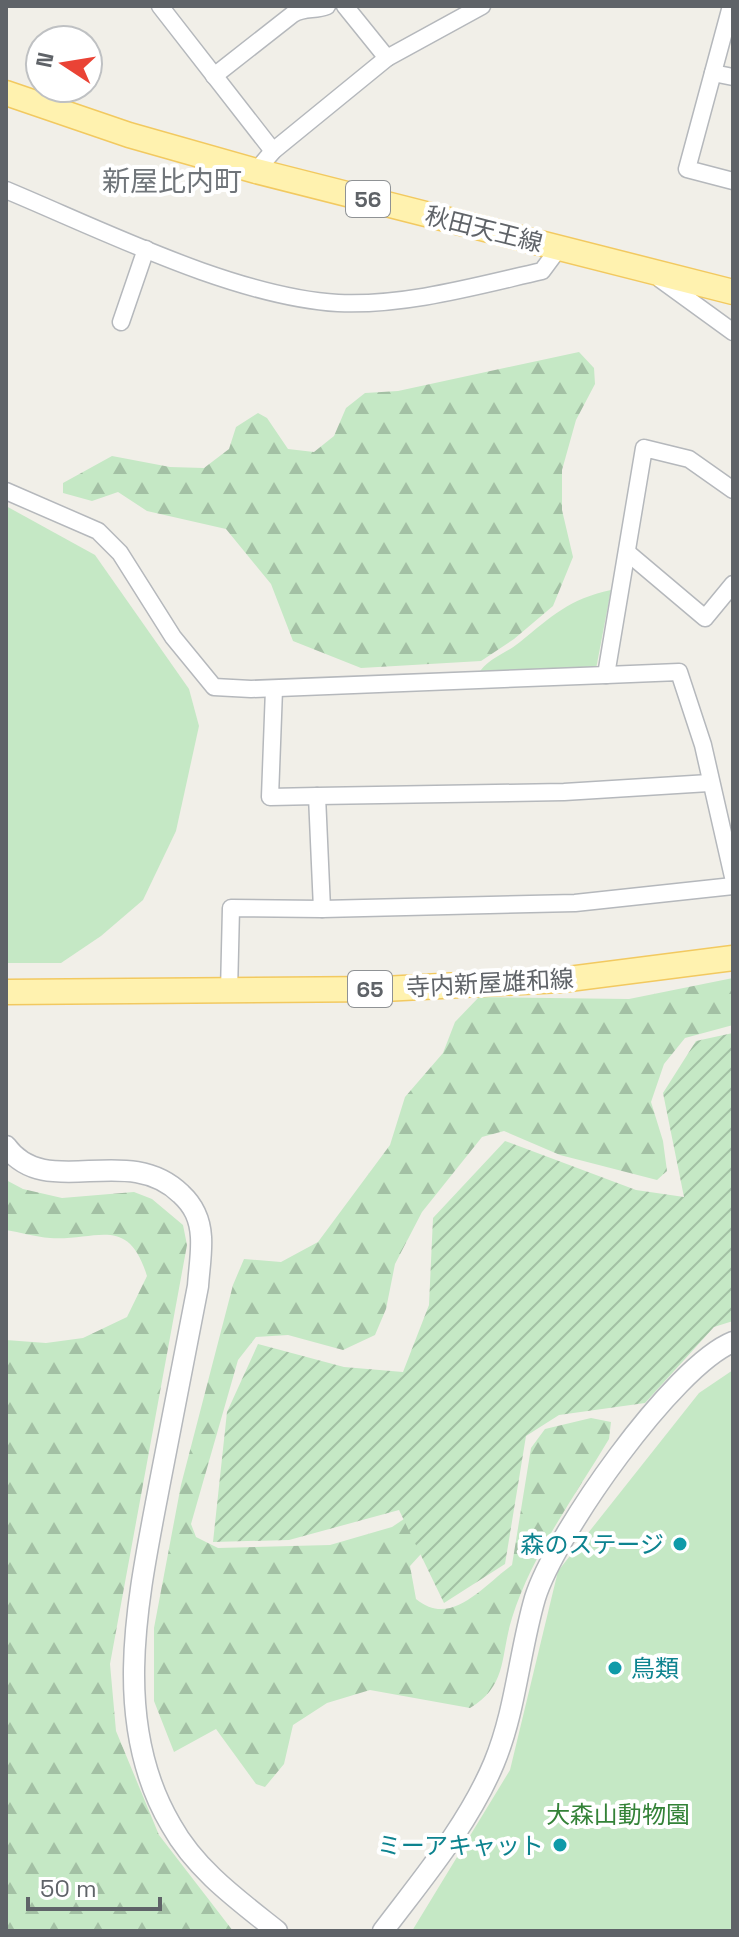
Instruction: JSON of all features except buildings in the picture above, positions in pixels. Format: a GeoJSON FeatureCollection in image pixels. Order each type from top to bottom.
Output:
{"type":"FeatureCollection","features":[{"type":"Feature","properties":{"kind":"main road","name":"秋田天王線"},"geometry":{"type":"LineString","coordinates":[[6,93],[129,135],[256,171],[733,292]]}},
{"type":"Feature","properties":{"kind":"main road","name":"寺内新屋雄和線"},"geometry":{"type":"LineString","coordinates":[[6,992],[229,992],[561,980],[733,958]]}},
{"type":"Feature","properties":{"kind":"street"},"geometry":{"type":"LineString","coordinates":[[160,6],[273,151]]}},
{"type":"Feature","properties":{"kind":"street"},"geometry":{"type":"LineString","coordinates":[[214,76],[304,7],[318,10],[327,6]]}},
{"type":"Feature","properties":{"kind":"street"},"geometry":{"type":"LineString","coordinates":[[345,6],[387,58]]}},
{"type":"Feature","properties":{"kind":"street"},"geometry":{"type":"LineString","coordinates":[[256,171],[273,151],[387,58],[482,6]]}},
{"type":"Feature","properties":{"kind":"street"},"geometry":{"type":"LineString","coordinates":[[731,6],[687,169],[733,181]]}},
{"type":"Feature","properties":{"kind":"street"},"geometry":{"type":"LineString","coordinates":[[713,73],[733,77]]}},
{"type":"Feature","properties":{"kind":"street"},"geometry":{"type":"LineString","coordinates":[[6,190],[146,249],[266,292],[342,303],[384,302],[542,271],[559,248]]}},
{"type":"Feature","properties":{"kind":"street"},"geometry":{"type":"LineString","coordinates":[[121,322],[146,249]]}},
{"type":"Feature","properties":{"kind":"street"},"geometry":{"type":"LineString","coordinates":[[648,271],[733,332]]}},
{"type":"Feature","properties":{"kind":"street"},"geometry":{"type":"LineString","coordinates":[[606,675],[644,448],[689,459],[733,490]]}},
{"type":"Feature","properties":{"kind":"street"},"geometry":{"type":"LineString","coordinates":[[6,491],[98,531],[120,553],[180,647],[214,687],[274,689],[679,672],[703,745],[709,783],[733,877]]}},
{"type":"Feature","properties":{"kind":"street"},"geometry":{"type":"LineString","coordinates":[[628,553],[705,618],[733,584]]}},
{"type":"Feature","properties":{"kind":"street"},"geometry":{"type":"LineString","coordinates":[[274,689],[270,797],[564,792],[709,783]]}},
{"type":"Feature","properties":{"kind":"street"},"geometry":{"type":"LineString","coordinates":[[317,796],[322,909]]}},
{"type":"Feature","properties":{"kind":"street"},"geometry":{"type":"LineString","coordinates":[[229,992],[231,908],[575,903],[733,886]]}},
{"type":"Feature","properties":{"kind":"street"},"geometry":{"type":"LineString","coordinates":[[6,1146],[33,1167],[58,1173],[129,1169],[156,1174],[195,1207],[201,1235],[198,1286],[137,1603],[132,1664],[137,1719],[150,1774],[170,1825],[211,1878],[277,1931]]}},
{"type":"Feature","properties":{"kind":"street"},"geometry":{"type":"LineString","coordinates":[[383,1931],[469,1811],[493,1765],[510,1718],[535,1599],[568,1527],[670,1393],[705,1361],[733,1342]]}},
{"type":"Feature","properties":{"kind":"green space"},"geometry":{"type":"Polygon","coordinates":[[[579,352],[594,368],[595,384],[576,420],[562,470],[562,510],[573,557],[553,606],[514,639],[481,661],[361,668],[293,641],[271,584],[226,529],[147,511],[118,492],[92,501],[63,493],[63,483],[112,456],[170,467],[204,468],[229,449],[236,427],[258,413],[267,418],[288,449],[314,452],[334,436],[346,408],[365,393],[398,391],[579,352]]]}},
{"type":"Feature","properties":{"kind":"green space"},"geometry":{"type":"Polygon","coordinates":[[[6,506],[95,555],[189,689],[199,726],[176,831],[143,900],[101,936],[61,963],[6,963],[6,506]]]}},
{"type":"Feature","properties":{"kind":"green space"},"geometry":{"type":"Polygon","coordinates":[[[611,590],[596,669],[477,676],[491,661],[562,610],[584,598],[611,590]]]}},
{"type":"Feature","properties":{"kind":"green space"},"geometry":{"type":"Polygon","coordinates":[[[733,978],[733,1025],[685,1038],[664,1064],[651,1102],[663,1141],[667,1171],[657,1180],[560,1155],[504,1131],[482,1137],[422,1212],[395,1264],[386,1309],[375,1335],[343,1350],[288,1335],[256,1337],[238,1360],[191,1524],[196,1537],[218,1548],[330,1545],[392,1527],[461,1481],[431,1543],[410,1566],[416,1599],[429,1607],[442,1609],[466,1601],[512,1565],[531,1448],[545,1429],[591,1418],[611,1422],[609,1439],[531,1571],[512,1618],[501,1669],[491,1690],[470,1708],[370,1690],[327,1703],[293,1725],[284,1764],[265,1787],[256,1784],[216,1729],[174,1752],[154,1701],[154,1628],[181,1485],[233,1285],[244,1259],[281,1262],[318,1242],[390,1145],[405,1097],[443,1053],[455,1022],[479,997],[629,999],[733,978]]]}},
{"type":"Feature","properties":{"kind":"green space"},"geometry":{"type":"Polygon","coordinates":[[[733,1033],[733,1321],[714,1327],[645,1403],[559,1415],[526,1436],[505,1564],[444,1603],[399,1510],[289,1540],[213,1542],[227,1412],[258,1344],[344,1367],[403,1372],[429,1305],[433,1218],[505,1141],[636,1190],[684,1197],[663,1093],[696,1041],[733,1033]]]}},
{"type":"Feature","properties":{"kind":"green space"},"geometry":{"type":"Polygon","coordinates":[[[6,1180],[23,1189],[62,1198],[134,1192],[152,1199],[183,1225],[187,1245],[110,1664],[116,1731],[159,1835],[233,1931],[6,1931],[6,1340],[46,1343],[83,1338],[127,1317],[147,1276],[130,1244],[120,1238],[96,1235],[50,1238],[6,1230],[6,1180]]]}},
{"type":"Feature","properties":{"kind":"green space","name":"大森山動物園"},"geometry":{"type":"Polygon","coordinates":[[[733,1370],[733,1931],[412,1931],[510,1770],[558,1571],[699,1393],[733,1370]]]}},
{"type":"Feature","properties":{"kind":"place","name":"森のステージ"},"geometry":{"type":"Point","coordinates":[680,1544]}},
{"type":"Feature","properties":{"kind":"place","name":"鳥類"},"geometry":{"type":"Point","coordinates":[615,1668]}},
{"type":"Feature","properties":{"kind":"place","name":"ミーアキャット"},"geometry":{"type":"Point","coordinates":[560,1845]}},
{"type":"Feature","properties":{"kind":"district","name":"新屋比内町"},"geometry":{"type":"Point","coordinates":[172,181]}}]}
